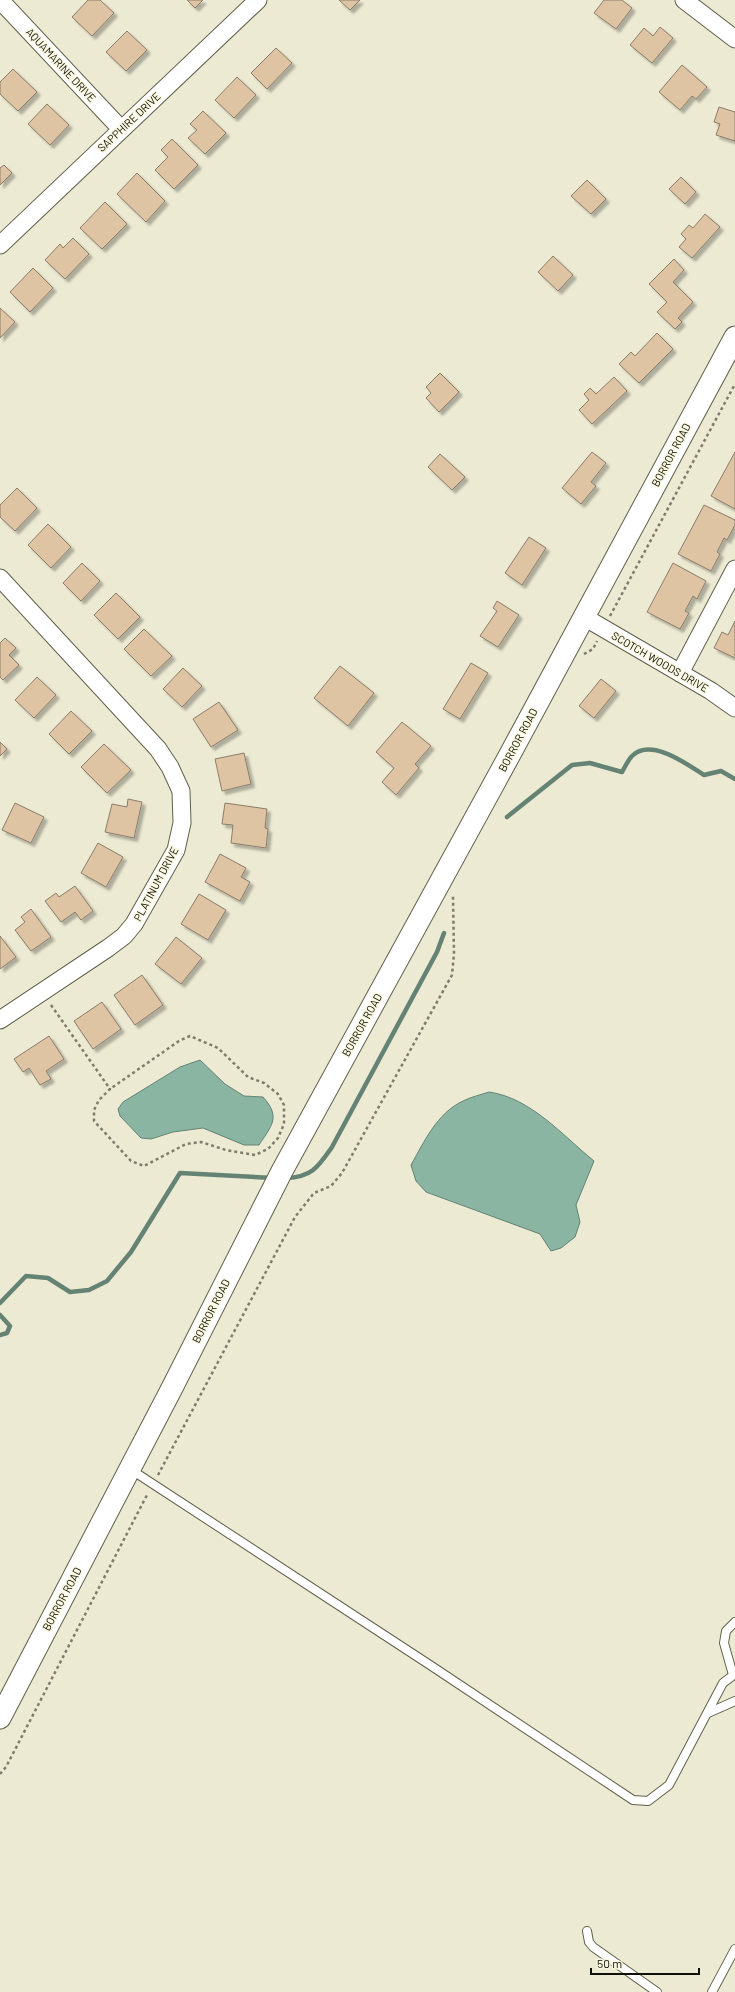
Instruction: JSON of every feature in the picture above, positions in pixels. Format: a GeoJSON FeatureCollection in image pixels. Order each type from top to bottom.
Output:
{"type":"FeatureCollection","features":[{"type":"Feature","properties":{"kind":"street","name":"AQUAMARINE DRIVE"},"geometry":{"type":"LineString","coordinates":[[0,0],[121,130]]}},
{"type":"Feature","properties":{"kind":"street","name":"SAPPHIRE DRIVE"},"geometry":{"type":"LineString","coordinates":[[0,245],[258,0]]}},
{"type":"Feature","properties":{"kind":"street"},"geometry":{"type":"LineString","coordinates":[[684,0],[735,39]]}},
{"type":"Feature","properties":{"kind":"street","name":"BORROR ROAD"},"geometry":{"type":"LineString","coordinates":[[0,1718],[278,1178],[508,758],[735,337]]}},
{"type":"Feature","properties":{"kind":"street"},"geometry":{"type":"LineString","coordinates":[[680,673],[735,569]]}},
{"type":"Feature","properties":{"kind":"street","name":"PLATINUM DRIVE"},"geometry":{"type":"LineString","coordinates":[[0,578],[158,749],[170,766],[181,791],[182,823],[176,850],[134,924],[124,936],[42,993],[0,1020]]}},
{"type":"Feature","properties":{"kind":"street","name":"SCOTCH WOODS DRIVE"},"geometry":{"type":"LineString","coordinates":[[584,618],[680,673],[735,708]]}},
{"type":"Feature","properties":{"kind":"lane"},"geometry":{"type":"LineString","coordinates":[[129,1469],[633,1800],[648,1800],[669,1785],[723,1683],[734,1675],[724,1643],[726,1631],[735,1622]]}},
{"type":"Feature","properties":{"kind":"lane"},"geometry":{"type":"LineString","coordinates":[[708,1713],[735,1701]]}},
{"type":"Feature","properties":{"kind":"lane"},"geometry":{"type":"LineString","coordinates":[[587,1931],[589,1942],[593,1947],[657,1992]]}},
{"type":"Feature","properties":{"kind":"lane"},"geometry":{"type":"LineString","coordinates":[[712,1992],[735,1949]]}},
{"type":"Feature","properties":{"kind":"path"},"geometry":{"type":"LineString","coordinates":[[580,656],[593,649],[735,384]]}},
{"type":"Feature","properties":{"kind":"path"},"geometry":{"type":"LineString","coordinates":[[0,1774],[6,1767],[294,1217],[314,1193],[331,1186],[342,1174],[452,974],[454,954],[453,891]]}},
{"type":"Feature","properties":{"kind":"path"},"geometry":{"type":"LineString","coordinates":[[42,993],[110,1089]]}},
{"type":"Feature","properties":{"kind":"path"},"geometry":{"type":"LineString","coordinates":[[190,1036],[218,1048],[248,1077],[264,1083],[278,1094],[284,1105],[284,1124],[278,1138],[268,1149],[255,1155],[226,1150],[201,1142],[186,1144],[144,1166],[131,1161],[94,1120],[94,1110],[98,1100],[110,1089],[179,1041],[190,1036]]}},
{"type":"Feature","properties":{"kind":"shaded area"},"geometry":{"type":"Polygon","coordinates":[[[200,1060],[225,1084],[244,1096],[263,1097],[269,1104],[272,1110],[273,1121],[268,1132],[259,1145],[244,1145],[203,1128],[173,1132],[151,1139],[141,1138],[120,1116],[118,1109],[123,1102],[180,1067],[200,1060]]]}},
{"type":"Feature","properties":{"kind":"shaded area"},"geometry":{"type":"Polygon","coordinates":[[[489,1092],[519,1102],[532,1110],[558,1129],[594,1161],[576,1205],[580,1222],[575,1237],[561,1248],[551,1251],[540,1234],[426,1192],[416,1181],[411,1165],[426,1138],[439,1120],[454,1106],[472,1097],[489,1092]]]}},
{"type":"Feature","properties":{"kind":"building"},"geometry":{"type":"Polygon","coordinates":[[[88,0],[100,0],[114,13],[92,36],[72,17],[88,0]]]}},
{"type":"Feature","properties":{"kind":"building"},"geometry":{"type":"Polygon","coordinates":[[[187,0],[203,0],[195,8],[187,0]]]}},
{"type":"Feature","properties":{"kind":"building"},"geometry":{"type":"Polygon","coordinates":[[[339,0],[360,0],[350,10],[339,0]]]}},
{"type":"Feature","properties":{"kind":"building"},"geometry":{"type":"Polygon","coordinates":[[[604,0],[622,0],[632,8],[616,29],[594,13],[604,0]]]}},
{"type":"Feature","properties":{"kind":"building"},"geometry":{"type":"Polygon","coordinates":[[[660,27],[673,38],[652,63],[630,45],[644,28],[653,36],[660,27]]]}},
{"type":"Feature","properties":{"kind":"building"},"geometry":{"type":"Polygon","coordinates":[[[127,31],[147,50],[126,71],[106,52],[127,31]]]}},
{"type":"Feature","properties":{"kind":"building"},"geometry":{"type":"Polygon","coordinates":[[[276,48],[292,63],[267,89],[251,73],[276,48]]]}},
{"type":"Feature","properties":{"kind":"building"},"geometry":{"type":"Polygon","coordinates":[[[682,65],[707,87],[696,99],[692,96],[680,110],[659,92],[682,65]]]}},
{"type":"Feature","properties":{"kind":"building"},"geometry":{"type":"Polygon","coordinates":[[[13,69],[37,92],[18,111],[0,94],[0,82],[13,69]]]}},
{"type":"Feature","properties":{"kind":"building"},"geometry":{"type":"Polygon","coordinates":[[[237,77],[256,95],[234,118],[215,100],[237,77]]]}},
{"type":"Feature","properties":{"kind":"building"},"geometry":{"type":"Polygon","coordinates":[[[47,104],[69,125],[50,145],[28,124],[47,104]]]}},
{"type":"Feature","properties":{"kind":"building"},"geometry":{"type":"Polygon","coordinates":[[[719,107],[735,112],[735,141],[716,135],[720,124],[714,122],[719,107]]]}},
{"type":"Feature","properties":{"kind":"building"},"geometry":{"type":"Polygon","coordinates":[[[203,111],[226,133],[205,154],[188,138],[197,130],[190,124],[203,111]]]}},
{"type":"Feature","properties":{"kind":"building"},"geometry":{"type":"Polygon","coordinates":[[[172,139],[198,165],[174,189],[155,170],[168,157],[161,150],[172,139]]]}},
{"type":"Feature","properties":{"kind":"building"},"geometry":{"type":"Polygon","coordinates":[[[4,165],[12,173],[0,185],[0,168],[4,165]]]}},
{"type":"Feature","properties":{"kind":"building"},"geometry":{"type":"Polygon","coordinates":[[[137,173],[165,201],[146,222],[117,194],[137,173]]]}},
{"type":"Feature","properties":{"kind":"building"},"geometry":{"type":"Polygon","coordinates":[[[681,177],[696,192],[685,204],[669,189],[681,177]]]}},
{"type":"Feature","properties":{"kind":"building"},"geometry":{"type":"Polygon","coordinates":[[[587,180],[606,199],[591,214],[571,196],[587,180]]]}},
{"type":"Feature","properties":{"kind":"building"},"geometry":{"type":"Polygon","coordinates":[[[105,202],[127,224],[102,249],[80,228],[105,202]]]}},
{"type":"Feature","properties":{"kind":"building"},"geometry":{"type":"Polygon","coordinates":[[[705,214],[720,227],[692,258],[679,247],[686,239],[681,234],[689,225],[693,228],[705,214]]]}},
{"type":"Feature","properties":{"kind":"building"},"geometry":{"type":"Polygon","coordinates":[[[73,238],[89,254],[65,279],[45,260],[60,244],[63,248],[73,238]]]}},
{"type":"Feature","properties":{"kind":"building"},"geometry":{"type":"Polygon","coordinates":[[[553,256],[573,275],[558,291],[538,272],[553,256]]]}},
{"type":"Feature","properties":{"kind":"building"},"geometry":{"type":"Polygon","coordinates":[[[674,259],[684,270],[673,282],[693,302],[678,318],[682,322],[675,329],[657,312],[667,302],[649,284],[674,259]]]}},
{"type":"Feature","properties":{"kind":"building"},"geometry":{"type":"Polygon","coordinates":[[[33,268],[53,288],[30,312],[10,292],[33,268]]]}},
{"type":"Feature","properties":{"kind":"building"},"geometry":{"type":"Polygon","coordinates":[[[0,308],[15,322],[0,338],[0,308]]]}},
{"type":"Feature","properties":{"kind":"building"},"geometry":{"type":"Polygon","coordinates":[[[657,333],[673,349],[639,383],[619,364],[631,352],[635,356],[657,333]]]}},
{"type":"Feature","properties":{"kind":"building"},"geometry":{"type":"Polygon","coordinates":[[[440,373],[459,392],[439,412],[426,398],[431,393],[426,387],[440,373]]]}},
{"type":"Feature","properties":{"kind":"building"},"geometry":{"type":"Polygon","coordinates":[[[614,377],[627,391],[592,424],[579,410],[589,400],[584,394],[590,388],[596,394],[614,377]]]}},
{"type":"Feature","properties":{"kind":"building"},"geometry":{"type":"Polygon","coordinates":[[[592,452],[606,463],[591,482],[596,486],[581,504],[562,488],[592,452]]]}},
{"type":"Feature","properties":{"kind":"building"},"geometry":{"type":"Polygon","coordinates":[[[735,452],[735,509],[711,496],[735,452]]]}},
{"type":"Feature","properties":{"kind":"building"},"geometry":{"type":"Polygon","coordinates":[[[440,454],[465,477],[452,490],[428,467],[440,454]]]}},
{"type":"Feature","properties":{"kind":"building"},"geometry":{"type":"Polygon","coordinates":[[[17,488],[37,508],[15,531],[0,517],[0,505],[17,488]]]}},
{"type":"Feature","properties":{"kind":"building"},"geometry":{"type":"Polygon","coordinates":[[[704,505],[735,520],[735,525],[727,540],[724,538],[717,552],[720,554],[711,571],[678,554],[704,505]]]}},
{"type":"Feature","properties":{"kind":"building"},"geometry":{"type":"Polygon","coordinates":[[[48,524],[71,547],[51,568],[28,545],[48,524]]]}},
{"type":"Feature","properties":{"kind":"building"},"geometry":{"type":"Polygon","coordinates":[[[529,537],[546,548],[522,585],[505,573],[529,537]]]}},
{"type":"Feature","properties":{"kind":"building"},"geometry":{"type":"Polygon","coordinates":[[[82,563],[100,581],[81,601],[63,583],[82,563]]]}},
{"type":"Feature","properties":{"kind":"building"},"geometry":{"type":"Polygon","coordinates":[[[673,563],[706,581],[697,599],[693,596],[685,611],[689,613],[680,629],[647,612],[673,563]]]}},
{"type":"Feature","properties":{"kind":"building"},"geometry":{"type":"Polygon","coordinates":[[[116,593],[140,617],[118,639],[94,615],[116,593]]]}},
{"type":"Feature","properties":{"kind":"building"},"geometry":{"type":"Polygon","coordinates":[[[497,601],[519,615],[498,647],[480,636],[497,611],[493,608],[497,601]]]}},
{"type":"Feature","properties":{"kind":"building"},"geometry":{"type":"Polygon","coordinates":[[[735,621],[735,658],[714,648],[722,632],[728,635],[735,621]]]}},
{"type":"Feature","properties":{"kind":"building"},"geometry":{"type":"Polygon","coordinates":[[[144,629],[172,656],[151,676],[124,649],[144,629]]]}},
{"type":"Feature","properties":{"kind":"building"},"geometry":{"type":"Polygon","coordinates":[[[5,638],[16,648],[9,655],[19,665],[3,680],[0,677],[0,643],[5,638]]]}},
{"type":"Feature","properties":{"kind":"building"},"geometry":{"type":"Polygon","coordinates":[[[471,663],[488,673],[460,719],[443,709],[471,663]]]}},
{"type":"Feature","properties":{"kind":"building"},"geometry":{"type":"Polygon","coordinates":[[[340,666],[374,693],[348,726],[314,698],[340,666]]]}},
{"type":"Feature","properties":{"kind":"building"},"geometry":{"type":"Polygon","coordinates":[[[183,668],[202,686],[182,707],[163,689],[183,668]]]}},
{"type":"Feature","properties":{"kind":"building"},"geometry":{"type":"Polygon","coordinates":[[[37,677],[56,695],[34,718],[15,700],[37,677]]]}},
{"type":"Feature","properties":{"kind":"building"},"geometry":{"type":"Polygon","coordinates":[[[601,679],[616,691],[594,718],[579,706],[601,679]]]}},
{"type":"Feature","properties":{"kind":"building"},"geometry":{"type":"Polygon","coordinates":[[[219,702],[238,730],[211,747],[193,719],[219,702]]]}},
{"type":"Feature","properties":{"kind":"building"},"geometry":{"type":"Polygon","coordinates":[[[71,711],[92,731],[69,754],[49,734],[71,711]]]}},
{"type":"Feature","properties":{"kind":"building"},"geometry":{"type":"Polygon","coordinates":[[[402,722],[431,746],[415,764],[419,768],[396,795],[382,782],[394,768],[376,752],[402,722]]]}},
{"type":"Feature","properties":{"kind":"building"},"geometry":{"type":"Polygon","coordinates":[[[0,742],[7,749],[0,756],[0,742]]]}},
{"type":"Feature","properties":{"kind":"building"},"geometry":{"type":"Polygon","coordinates":[[[104,744],[131,770],[107,793],[81,767],[104,744]]]}},
{"type":"Feature","properties":{"kind":"building"},"geometry":{"type":"Polygon","coordinates":[[[244,753],[251,784],[222,791],[215,759],[244,753]]]}},
{"type":"Feature","properties":{"kind":"building"},"geometry":{"type":"Polygon","coordinates":[[[128,799],[142,802],[134,838],[105,832],[112,804],[127,807],[128,799]]]}},
{"type":"Feature","properties":{"kind":"building"},"geometry":{"type":"Polygon","coordinates":[[[15,803],[44,817],[31,843],[2,830],[15,803]]]}},
{"type":"Feature","properties":{"kind":"building"},"geometry":{"type":"Polygon","coordinates":[[[225,803],[267,809],[265,828],[268,829],[266,848],[231,843],[233,825],[222,824],[225,803]]]}},
{"type":"Feature","properties":{"kind":"building"},"geometry":{"type":"Polygon","coordinates":[[[98,843],[123,857],[106,887],[81,873],[98,843]]]}},
{"type":"Feature","properties":{"kind":"building"},"geometry":{"type":"Polygon","coordinates":[[[220,854],[246,868],[241,877],[250,882],[240,901],[205,882],[220,854]]]}},
{"type":"Feature","properties":{"kind":"building"},"geometry":{"type":"Polygon","coordinates":[[[75,886],[93,911],[81,920],[75,912],[61,922],[45,901],[56,893],[59,897],[75,886]]]}},
{"type":"Feature","properties":{"kind":"building"},"geometry":{"type":"Polygon","coordinates":[[[199,894],[226,910],[208,940],[181,924],[199,894]]]}},
{"type":"Feature","properties":{"kind":"building"},"geometry":{"type":"Polygon","coordinates":[[[31,909],[51,937],[31,951],[15,930],[25,922],[21,917],[31,909]]]}},
{"type":"Feature","properties":{"kind":"building"},"geometry":{"type":"Polygon","coordinates":[[[0,936],[16,957],[0,969],[0,936]]]}},
{"type":"Feature","properties":{"kind":"building"},"geometry":{"type":"Polygon","coordinates":[[[176,937],[202,958],[181,984],[155,964],[176,937]]]}},
{"type":"Feature","properties":{"kind":"building"},"geometry":{"type":"Polygon","coordinates":[[[142,975],[163,1005],[135,1025],[114,995],[142,975]]]}},
{"type":"Feature","properties":{"kind":"building"},"geometry":{"type":"Polygon","coordinates":[[[102,1002],[121,1029],[93,1049],[74,1021],[102,1002]]]}},
{"type":"Feature","properties":{"kind":"building"},"geometry":{"type":"Polygon","coordinates":[[[49,1036],[64,1059],[46,1071],[51,1079],[40,1085],[29,1068],[23,1072],[14,1059],[49,1036]]]}},
{"type":"Feature","properties":{"kind":"waterway"},"geometry":{"type":"LineString","coordinates":[[507,817],[572,765],[590,763],[622,772],[632,756],[640,751],[659,751],[679,760],[704,775],[721,771],[735,779]]}},
{"type":"Feature","properties":{"kind":"waterway"},"geometry":{"type":"LineString","coordinates":[[286,1178],[302,1176],[314,1170],[332,1147],[437,952],[444,933]]}},
{"type":"Feature","properties":{"kind":"waterway"},"geometry":{"type":"LineString","coordinates":[[0,1303],[26,1276],[48,1278],[70,1292],[89,1290],[107,1281],[131,1252],[180,1173],[273,1178]]}},
{"type":"Feature","properties":{"kind":"waterway"},"geometry":{"type":"LineString","coordinates":[[0,1315],[10,1326],[7,1333],[0,1335]]}}]}
